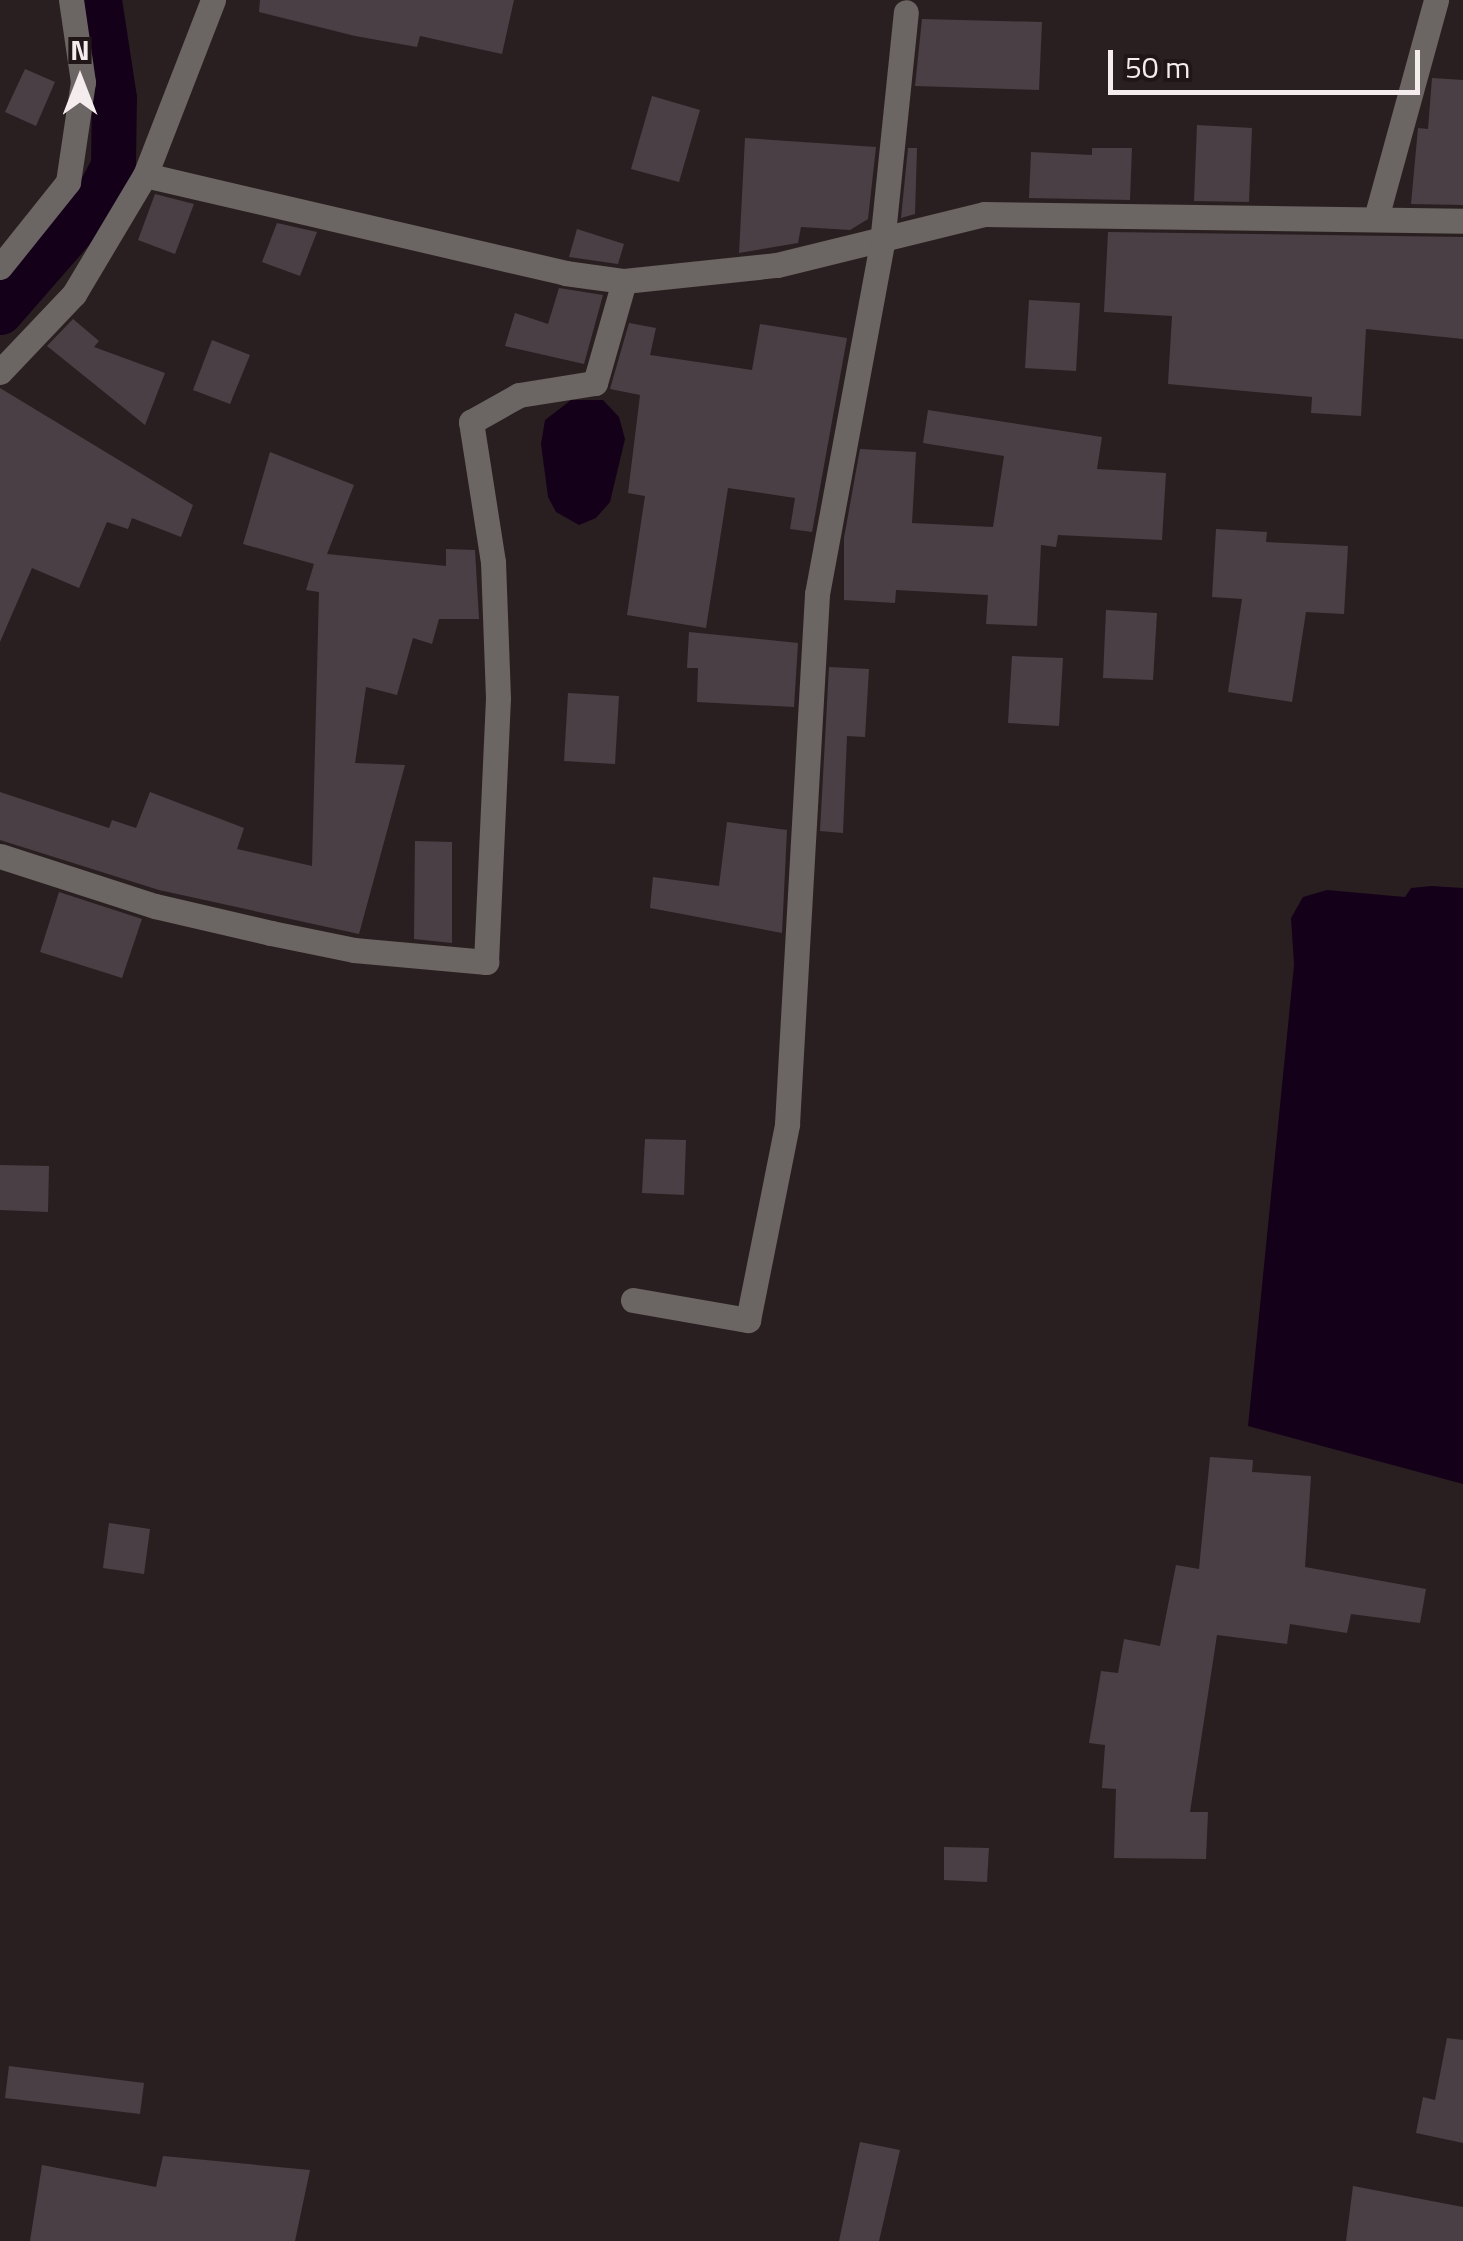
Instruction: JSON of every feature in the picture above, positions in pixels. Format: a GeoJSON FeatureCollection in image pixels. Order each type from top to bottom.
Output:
{"type":"FeatureCollection","features":[{"type":"Feature","properties":{"kind":"street"},"geometry":{"type":"LineString","coordinates":[[0,267],[68,182],[83,82],[72,0]]}},
{"type":"Feature","properties":{"kind":"street"},"geometry":{"type":"LineString","coordinates":[[0,372],[74,294],[145,175],[213,0]]}},
{"type":"Feature","properties":{"kind":"street"},"geometry":{"type":"LineString","coordinates":[[1376,218],[1436,0]]}},
{"type":"Feature","properties":{"kind":"street"},"geometry":{"type":"LineString","coordinates":[[632,1300],[748,1320],[787,1124],[817,594],[882,243],[906,12]]}},
{"type":"Feature","properties":{"kind":"street"},"geometry":{"type":"LineString","coordinates":[[145,175],[624,281],[777,265],[882,243],[984,214],[1148,221],[1376,218],[1463,221]]}},
{"type":"Feature","properties":{"kind":"street"},"geometry":{"type":"LineString","coordinates":[[0,856],[156,906],[271,933],[354,950],[486,962],[498,679],[493,562],[471,422],[518,395],[595,383],[624,281]]}},
{"type":"Feature","properties":{"kind":"shaded area"},"geometry":{"type":"Polygon","coordinates":[[[571,400],[603,400],[619,417],[625,439],[610,502],[596,518],[579,525],[556,512],[548,497],[541,444],[545,420],[571,400]]]}},
{"type":"Feature","properties":{"kind":"shaded area"},"geometry":{"type":"Polygon","coordinates":[[[1411,888],[1463,888],[1463,1484],[1248,1426],[1294,965],[1291,918],[1303,897],[1327,890],[1405,897],[1411,888]]]}},
{"type":"Feature","properties":{"kind":"building"},"geometry":{"type":"Polygon","coordinates":[[[260,0],[514,0],[502,54],[420,36],[417,47],[355,36],[259,12],[260,0]]]}},
{"type":"Feature","properties":{"kind":"building"},"geometry":{"type":"Polygon","coordinates":[[[922,19],[1042,22],[1039,90],[915,86],[922,19]]]}},
{"type":"Feature","properties":{"kind":"building"},"geometry":{"type":"Polygon","coordinates":[[[25,69],[55,82],[36,126],[5,112],[25,69]]]}},
{"type":"Feature","properties":{"kind":"building"},"geometry":{"type":"Polygon","coordinates":[[[1432,78],[1463,80],[1463,205],[1411,204],[1418,128],[1428,129],[1432,78]]]}},
{"type":"Feature","properties":{"kind":"building"},"geometry":{"type":"Polygon","coordinates":[[[652,96],[700,110],[679,182],[631,169],[652,96]]]}},
{"type":"Feature","properties":{"kind":"building"},"geometry":{"type":"Polygon","coordinates":[[[1197,125],[1252,128],[1249,202],[1194,201],[1197,125]]]}},
{"type":"Feature","properties":{"kind":"building"},"geometry":{"type":"Polygon","coordinates":[[[745,138],[876,147],[868,219],[850,230],[801,227],[798,243],[739,253],[745,138]]]}},
{"type":"Feature","properties":{"kind":"building"},"geometry":{"type":"Polygon","coordinates":[[[908,148],[917,148],[915,214],[901,218],[908,148]]]}},
{"type":"Feature","properties":{"kind":"building"},"geometry":{"type":"Polygon","coordinates":[[[1092,148],[1132,148],[1130,200],[1029,198],[1031,152],[1092,155],[1092,148]]]}},
{"type":"Feature","properties":{"kind":"building"},"geometry":{"type":"Polygon","coordinates":[[[155,194],[194,204],[175,254],[138,240],[155,194]]]}},
{"type":"Feature","properties":{"kind":"building"},"geometry":{"type":"Polygon","coordinates":[[[277,223],[317,232],[300,276],[262,262],[277,223]]]}},
{"type":"Feature","properties":{"kind":"building"},"geometry":{"type":"Polygon","coordinates":[[[577,229],[624,244],[618,264],[569,257],[577,229]]]}},
{"type":"Feature","properties":{"kind":"building"},"geometry":{"type":"Polygon","coordinates":[[[1108,232],[1463,237],[1463,339],[1366,329],[1361,416],[1311,413],[1312,397],[1168,384],[1172,316],[1104,312],[1108,232]]]}},
{"type":"Feature","properties":{"kind":"building"},"geometry":{"type":"Polygon","coordinates":[[[559,288],[603,295],[584,364],[505,346],[515,313],[548,324],[559,288]]]}},
{"type":"Feature","properties":{"kind":"building"},"geometry":{"type":"Polygon","coordinates":[[[1029,300],[1080,303],[1076,371],[1025,368],[1029,300]]]}},
{"type":"Feature","properties":{"kind":"building"},"geometry":{"type":"Polygon","coordinates":[[[73,319],[99,341],[94,347],[165,373],[145,425],[47,346],[73,319]]]}},
{"type":"Feature","properties":{"kind":"building"},"geometry":{"type":"Polygon","coordinates":[[[629,323],[656,328],[650,355],[752,370],[760,324],[847,338],[812,532],[790,529],[795,498],[728,488],[706,628],[627,615],[645,496],[628,493],[640,395],[610,389],[629,323]]]}},
{"type":"Feature","properties":{"kind":"building"},"geometry":{"type":"Polygon","coordinates":[[[212,340],[250,355],[230,404],[193,390],[212,340]]]}},
{"type":"Feature","properties":{"kind":"building"},"geometry":{"type":"Polygon","coordinates":[[[0,388],[193,505],[181,537],[132,518],[128,529],[107,522],[79,588],[32,568],[0,642],[0,388]]]}},
{"type":"Feature","properties":{"kind":"building"},"geometry":{"type":"Polygon","coordinates":[[[928,410],[1102,437],[1097,469],[1166,473],[1162,540],[1058,535],[1056,547],[1041,545],[1037,626],[986,624],[988,595],[896,590],[895,603],[844,600],[844,538],[860,449],[916,452],[912,523],[993,527],[1004,456],[923,443],[928,410]]]}},
{"type":"Feature","properties":{"kind":"building"},"geometry":{"type":"Polygon","coordinates":[[[270,452],[354,485],[327,554],[446,566],[446,549],[475,550],[479,619],[439,619],[432,644],[413,638],[397,695],[366,687],[355,763],[405,765],[359,934],[159,890],[0,840],[0,792],[109,828],[112,820],[136,828],[150,792],[244,828],[237,849],[312,866],[319,592],[306,590],[314,564],[243,544],[270,452]]]}},
{"type":"Feature","properties":{"kind":"building"},"geometry":{"type":"Polygon","coordinates":[[[1216,529],[1267,532],[1266,542],[1348,546],[1344,614],[1306,612],[1292,702],[1228,692],[1242,599],[1212,597],[1216,529]]]}},
{"type":"Feature","properties":{"kind":"building"},"geometry":{"type":"Polygon","coordinates":[[[1106,610],[1157,613],[1153,680],[1103,678],[1106,610]]]}},
{"type":"Feature","properties":{"kind":"building"},"geometry":{"type":"Polygon","coordinates":[[[689,632],[798,643],[794,707],[697,702],[698,668],[687,668],[689,632]]]}},
{"type":"Feature","properties":{"kind":"building"},"geometry":{"type":"Polygon","coordinates":[[[1012,656],[1063,658],[1059,726],[1008,723],[1012,656]]]}},
{"type":"Feature","properties":{"kind":"building"},"geometry":{"type":"Polygon","coordinates":[[[829,667],[869,669],[865,737],[847,736],[843,833],[820,831],[829,667]]]}},
{"type":"Feature","properties":{"kind":"building"},"geometry":{"type":"Polygon","coordinates":[[[568,693],[619,696],[615,764],[564,761],[568,693]]]}},
{"type":"Feature","properties":{"kind":"building"},"geometry":{"type":"Polygon","coordinates":[[[727,822],[787,830],[782,933],[650,908],[653,877],[719,886],[727,822]]]}},
{"type":"Feature","properties":{"kind":"building"},"geometry":{"type":"Polygon","coordinates":[[[415,841],[452,842],[452,943],[414,939],[415,841]]]}},
{"type":"Feature","properties":{"kind":"building"},"geometry":{"type":"Polygon","coordinates":[[[59,892],[142,919],[122,978],[40,952],[59,892]]]}},
{"type":"Feature","properties":{"kind":"building"},"geometry":{"type":"Polygon","coordinates":[[[645,1139],[686,1140],[684,1195],[642,1193],[645,1139]]]}},
{"type":"Feature","properties":{"kind":"building"},"geometry":{"type":"Polygon","coordinates":[[[0,1165],[49,1166],[48,1212],[0,1210],[0,1165]]]}},
{"type":"Feature","properties":{"kind":"building"},"geometry":{"type":"Polygon","coordinates":[[[1210,1457],[1253,1460],[1252,1472],[1311,1476],[1305,1567],[1426,1589],[1420,1623],[1351,1614],[1347,1633],[1290,1624],[1287,1644],[1217,1635],[1190,1812],[1208,1812],[1206,1859],[1114,1858],[1116,1789],[1102,1788],[1105,1745],[1089,1743],[1101,1671],[1118,1673],[1124,1639],[1160,1646],[1176,1565],[1199,1569],[1210,1457]]]}},
{"type":"Feature","properties":{"kind":"building"},"geometry":{"type":"Polygon","coordinates":[[[109,1523],[150,1529],[144,1574],[103,1568],[109,1523]]]}},
{"type":"Feature","properties":{"kind":"building"},"geometry":{"type":"Polygon","coordinates":[[[944,1847],[989,1848],[987,1882],[944,1880],[944,1847]]]}},
{"type":"Feature","properties":{"kind":"building"},"geometry":{"type":"Polygon","coordinates":[[[1447,2038],[1463,2040],[1463,2143],[1416,2133],[1423,2097],[1435,2100],[1447,2038]]]}},
{"type":"Feature","properties":{"kind":"building"},"geometry":{"type":"Polygon","coordinates":[[[9,2066],[144,2083],[140,2114],[5,2098],[9,2066]]]}},
{"type":"Feature","properties":{"kind":"building"},"geometry":{"type":"Polygon","coordinates":[[[860,2142],[900,2150],[879,2241],[839,2241],[860,2142]]]}},
{"type":"Feature","properties":{"kind":"building"},"geometry":{"type":"Polygon","coordinates":[[[163,2156],[310,2170],[295,2241],[30,2241],[42,2165],[156,2187],[163,2156]]]}},
{"type":"Feature","properties":{"kind":"building"},"geometry":{"type":"Polygon","coordinates":[[[1353,2186],[1463,2207],[1463,2241],[1346,2241],[1353,2186]]]}},
{"type":"Feature","properties":{"kind":"waterway"},"geometry":{"type":"LineString","coordinates":[[0,312],[90,209],[113,166],[114,98],[99,0]]}}]}
